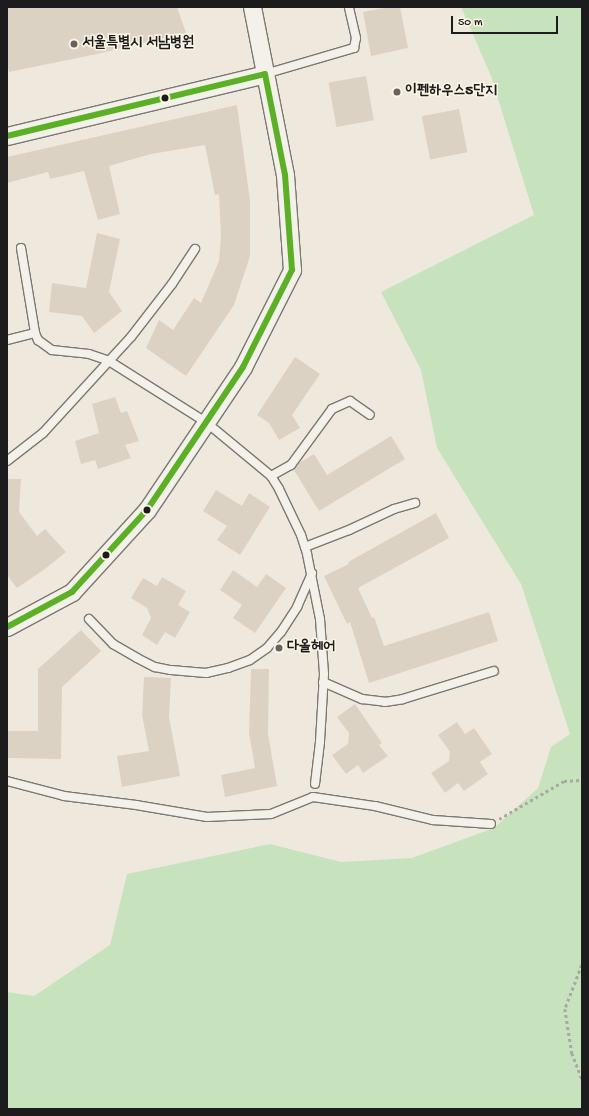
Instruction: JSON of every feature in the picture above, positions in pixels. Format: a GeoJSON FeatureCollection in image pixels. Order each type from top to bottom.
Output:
{"type":"FeatureCollection","features":[{"type":"Feature","properties":{"kind":"street"},"geometry":{"type":"LineString","coordinates":[[7,627],[72,592],[147,510],[207,423],[243,367],[292,270],[285,175],[252,7]]}},
{"type":"Feature","properties":{"kind":"street"},"geometry":{"type":"LineString","coordinates":[[7,136],[265,74]]}},
{"type":"Feature","properties":{"kind":"lane"},"geometry":{"type":"LineString","coordinates":[[265,74],[354,48],[356,38],[349,7]]}},
{"type":"Feature","properties":{"kind":"lane"},"geometry":{"type":"LineString","coordinates":[[21,248],[35,333],[38,340],[52,350],[88,354],[110,361],[207,423],[271,476],[292,514],[305,547],[312,573],[323,645],[323,682],[315,784]]}},
{"type":"Feature","properties":{"kind":"lane"},"geometry":{"type":"LineString","coordinates":[[7,461],[43,433],[110,361],[131,337],[172,284],[195,249]]}},
{"type":"Feature","properties":{"kind":"lane"},"geometry":{"type":"LineString","coordinates":[[7,340],[35,333]]}},
{"type":"Feature","properties":{"kind":"lane"},"geometry":{"type":"LineString","coordinates":[[271,476],[291,465],[332,409],[350,401],[370,415]]}},
{"type":"Feature","properties":{"kind":"lane"},"geometry":{"type":"LineString","coordinates":[[305,547],[349,530],[394,509],[415,503]]}},
{"type":"Feature","properties":{"kind":"lane"},"geometry":{"type":"LineString","coordinates":[[89,619],[113,644],[156,667],[206,673],[228,668],[250,660],[267,648],[281,632],[297,607],[312,573]]}},
{"type":"Feature","properties":{"kind":"lane"},"geometry":{"type":"LineString","coordinates":[[323,682],[362,699],[385,702],[403,699],[494,671]]}},
{"type":"Feature","properties":{"kind":"lane"},"geometry":{"type":"LineString","coordinates":[[7,782],[64,796],[136,805],[207,817],[271,814],[313,797],[375,806],[433,820],[491,824]]}},
{"type":"Feature","properties":{"kind":"path"},"geometry":{"type":"LineString","coordinates":[[491,824],[564,782],[582,780]]}},
{"type":"Feature","properties":{"kind":"path"},"geometry":{"type":"LineString","coordinates":[[582,965],[565,1009],[572,1052],[582,1079]]}},
{"type":"Feature","properties":{"kind":"green space"},"geometry":{"type":"Polygon","coordinates":[[[461,7],[582,7],[582,1109],[7,1109],[7,992],[34,996],[110,945],[127,874],[270,844],[341,862],[412,858],[494,828],[538,788],[551,747],[570,734],[521,584],[437,448],[421,370],[381,292],[534,215],[491,76],[461,7]]]}},
{"type":"Feature","properties":{"kind":"building","name":"서울특별시 서남병원"},"geometry":{"type":"Polygon","coordinates":[[[7,7],[177,7],[186,33],[97,54],[9,72],[7,62],[7,7]]]}},
{"type":"Feature","properties":{"kind":"building"},"geometry":{"type":"Polygon","coordinates":[[[389,7],[400,7],[408,48],[371,56],[363,12],[389,7]]]}},
{"type":"Feature","properties":{"kind":"building"},"geometry":{"type":"Polygon","coordinates":[[[366,76],[374,120],[336,127],[329,83],[366,76]]]}},
{"type":"Feature","properties":{"kind":"building"},"geometry":{"type":"Polygon","coordinates":[[[237,105],[250,201],[250,256],[234,305],[186,376],[146,348],[159,320],[173,330],[194,298],[201,303],[219,261],[221,236],[219,194],[215,195],[205,145],[151,154],[109,166],[120,214],[98,220],[84,171],[50,179],[48,172],[7,183],[7,157],[237,105]]]}},
{"type":"Feature","properties":{"kind":"building"},"geometry":{"type":"Polygon","coordinates":[[[459,109],[467,152],[430,159],[422,116],[459,109]]]}},
{"type":"Feature","properties":{"kind":"building"},"geometry":{"type":"Polygon","coordinates":[[[97,233],[120,239],[109,292],[122,311],[94,333],[82,316],[49,312],[52,283],[86,288],[97,233]]]}},
{"type":"Feature","properties":{"kind":"building"},"geometry":{"type":"Polygon","coordinates":[[[295,357],[320,374],[292,415],[300,428],[279,440],[269,423],[257,415],[295,357]]]}},
{"type":"Feature","properties":{"kind":"building"},"geometry":{"type":"Polygon","coordinates":[[[115,397],[121,413],[127,411],[139,441],[125,445],[131,458],[98,469],[95,460],[81,464],[75,441],[99,433],[92,404],[115,397]]]}},
{"type":"Feature","properties":{"kind":"building"},"geometry":{"type":"Polygon","coordinates":[[[391,436],[405,459],[319,511],[294,470],[299,463],[314,454],[327,475],[391,436]]]}},
{"type":"Feature","properties":{"kind":"building"},"geometry":{"type":"Polygon","coordinates":[[[7,479],[21,479],[19,512],[37,536],[45,529],[66,552],[45,569],[17,588],[7,575],[7,479]]]}},
{"type":"Feature","properties":{"kind":"building"},"geometry":{"type":"Polygon","coordinates":[[[216,490],[242,506],[249,493],[270,507],[240,555],[217,540],[227,526],[203,511],[216,490]]]}},
{"type":"Feature","properties":{"kind":"building"},"geometry":{"type":"Polygon","coordinates":[[[436,513],[449,538],[358,588],[372,618],[374,617],[384,646],[489,612],[498,641],[369,683],[350,622],[347,624],[324,576],[349,564],[348,562],[436,513]]]}},
{"type":"Feature","properties":{"kind":"building"},"geometry":{"type":"Polygon","coordinates":[[[233,570],[257,587],[266,574],[286,588],[255,633],[233,618],[242,605],[220,590],[233,570]]]}},
{"type":"Feature","properties":{"kind":"building"},"geometry":{"type":"Polygon","coordinates":[[[162,577],[186,591],[178,605],[190,612],[175,638],[165,632],[157,645],[142,635],[151,618],[147,608],[131,598],[143,578],[157,586],[162,577]]]}},
{"type":"Feature","properties":{"kind":"building"},"geometry":{"type":"Polygon","coordinates":[[[81,630],[101,651],[62,687],[61,759],[7,758],[7,731],[38,731],[38,669],[81,630]]]}},
{"type":"Feature","properties":{"kind":"building"},"geometry":{"type":"Polygon","coordinates":[[[251,669],[269,669],[268,734],[277,786],[225,797],[221,775],[255,768],[249,733],[251,669]]]}},
{"type":"Feature","properties":{"kind":"building"},"geometry":{"type":"Polygon","coordinates":[[[144,677],[171,678],[169,717],[180,776],[122,787],[117,756],[149,751],[142,715],[144,677]]]}},
{"type":"Feature","properties":{"kind":"building"},"geometry":{"type":"Polygon","coordinates":[[[355,704],[382,743],[379,745],[388,756],[363,773],[358,765],[346,774],[332,755],[348,744],[349,733],[337,717],[355,704]]]}},
{"type":"Feature","properties":{"kind":"building"},"geometry":{"type":"Polygon","coordinates":[[[457,722],[465,734],[474,728],[492,754],[480,762],[488,774],[464,791],[458,783],[445,793],[431,773],[449,761],[450,752],[438,735],[457,722]]]}},
{"type":"Feature","properties":{"kind":"transit line"},"geometry":{"type":"LineString","coordinates":[[7,136],[265,74]]}},
{"type":"Feature","properties":{"kind":"transit line"},"geometry":{"type":"LineString","coordinates":[[7,627],[72,592],[147,510],[243,367],[292,270],[285,175],[265,74]]}},
{"type":"Feature","properties":{"kind":"place","name":"서울특별시 서남병원"},"geometry":{"type":"Point","coordinates":[74,44]}},
{"type":"Feature","properties":{"kind":"place","name":"이펜하우스5단지"},"geometry":{"type":"Point","coordinates":[397,92]}},
{"type":"Feature","properties":{"kind":"place","name":"다올헤어"},"geometry":{"type":"Point","coordinates":[279,648]}}]}
